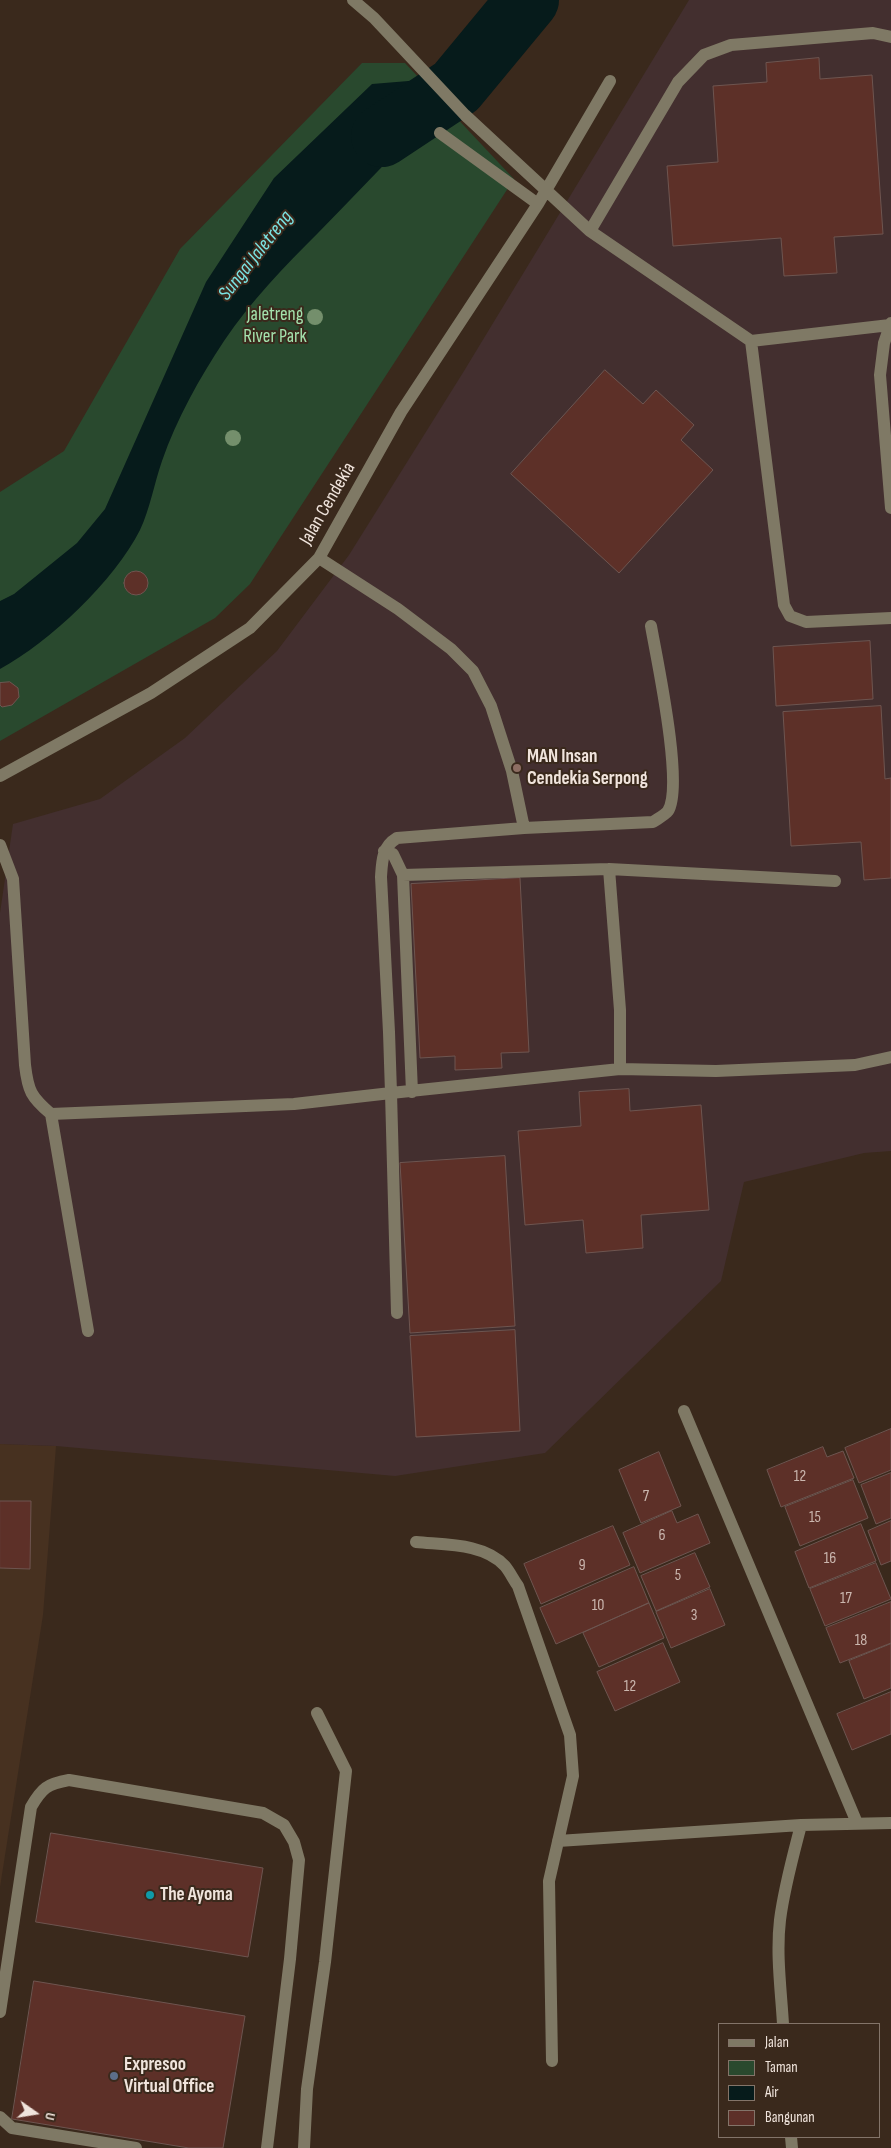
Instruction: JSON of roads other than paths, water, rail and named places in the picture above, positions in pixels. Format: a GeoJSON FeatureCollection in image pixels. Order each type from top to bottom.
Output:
{"type":"FeatureCollection","features":[{"type":"Feature","properties":{"kind":"street"},"geometry":{"type":"LineString","coordinates":[[353,0],[374,18],[465,115],[590,231],[751,341],[890,324],[884,343],[880,376],[891,508]]}},
{"type":"Feature","properties":{"kind":"street"},"geometry":{"type":"LineString","coordinates":[[590,231],[678,82],[704,55],[731,45],[873,33],[891,37]]}},
{"type":"Feature","properties":{"kind":"street","name":"Jalan Cendekia"},"geometry":{"type":"LineString","coordinates":[[0,776],[151,693],[250,628],[319,558],[401,412],[538,204],[610,81]]}},
{"type":"Feature","properties":{"kind":"street"},"geometry":{"type":"LineString","coordinates":[[440,133],[538,204]]}},
{"type":"Feature","properties":{"kind":"street"},"geometry":{"type":"LineString","coordinates":[[751,341],[784,605],[790,616],[806,622],[891,618]]}},
{"type":"Feature","properties":{"kind":"street"},"geometry":{"type":"LineString","coordinates":[[319,558],[398,609],[451,649],[473,671],[491,706],[509,762],[524,828]]}},
{"type":"Feature","properties":{"kind":"street"},"geometry":{"type":"LineString","coordinates":[[397,1313],[390,1032],[381,885],[384,852],[389,843],[397,838],[524,828],[653,822],[668,812],[674,792],[673,762],[651,626]]}},
{"type":"Feature","properties":{"kind":"street"},"geometry":{"type":"LineString","coordinates":[[0,844],[13,879],[24,1066],[28,1089],[35,1100],[51,1114],[88,1331]]}},
{"type":"Feature","properties":{"kind":"street"},"geometry":{"type":"LineString","coordinates":[[384,852],[393,854],[402,875],[412,1092]]}},
{"type":"Feature","properties":{"kind":"street"},"geometry":{"type":"LineString","coordinates":[[402,875],[610,869],[835,881]]}},
{"type":"Feature","properties":{"kind":"street"},"geometry":{"type":"LineString","coordinates":[[610,869],[620,1010],[620,1069]]}},
{"type":"Feature","properties":{"kind":"street"},"geometry":{"type":"LineString","coordinates":[[51,1114],[294,1104],[584,1071],[620,1069],[716,1071],[855,1065],[891,1057]]}},
{"type":"Feature","properties":{"kind":"street"},"geometry":{"type":"LineString","coordinates":[[684,1411],[857,1823]]}},
{"type":"Feature","properties":{"kind":"street"},"geometry":{"type":"LineString","coordinates":[[416,1542],[468,1547],[487,1553],[504,1565],[518,1586],[570,1735],[573,1776],[549,1881],[552,2061]]}},
{"type":"Feature","properties":{"kind":"street"},"geometry":{"type":"LineString","coordinates":[[304,2148],[307,2088],[346,1771],[317,1713]]}},
{"type":"Feature","properties":{"kind":"street"},"geometry":{"type":"LineString","coordinates":[[0,2012],[31,1808],[41,1790],[53,1783],[69,1780],[263,1813],[284,1825],[294,1842],[299,1860],[290,1959],[267,2148]]}},
{"type":"Feature","properties":{"kind":"street"},"geometry":{"type":"LineString","coordinates":[[558,1841],[801,1825],[891,1823]]}},
{"type":"Feature","properties":{"kind":"street"},"geometry":{"type":"LineString","coordinates":[[783,2023],[778,1959],[780,1921],[789,1871],[801,1825]]}},
{"type":"Feature","properties":{"kind":"street"},"geometry":{"type":"LineString","coordinates":[[0,2117],[12,2128],[136,2148]]}},
{"type":"Feature","properties":{"kind":"water"},"geometry":{"type":"Polygon","coordinates":[[[445,78],[468,102],[419,138],[410,138],[257,298],[234,326],[189,399],[174,429],[143,522],[129,550],[79,609],[39,643],[0,669],[0,601],[14,594],[77,543],[105,509],[206,282],[274,178],[372,84],[445,78]]]}},
{"type":"Feature","properties":{"kind":"waterway","name":"Sungai Jaletreng"},"geometry":{"type":"LineString","coordinates":[[382,136],[456,87],[528,0]]}},
{"type":"Feature","properties":{"kind":"place","name":"MAN Insan Cendekia Serpong"},"geometry":{"type":"Point","coordinates":[517,768]}},
{"type":"Feature","properties":{"kind":"place","name":"The Ayoma"},"geometry":{"type":"Point","coordinates":[150,1895]}},
{"type":"Feature","properties":{"kind":"place","name":"Expresoo Virtual Office"},"geometry":{"type":"Point","coordinates":[114,2076]}},
{"type":"Feature","properties":{"kind":"park label","name":"Jaletreng River Park"},"geometry":{"type":"Point","coordinates":[275,326]}}]}
